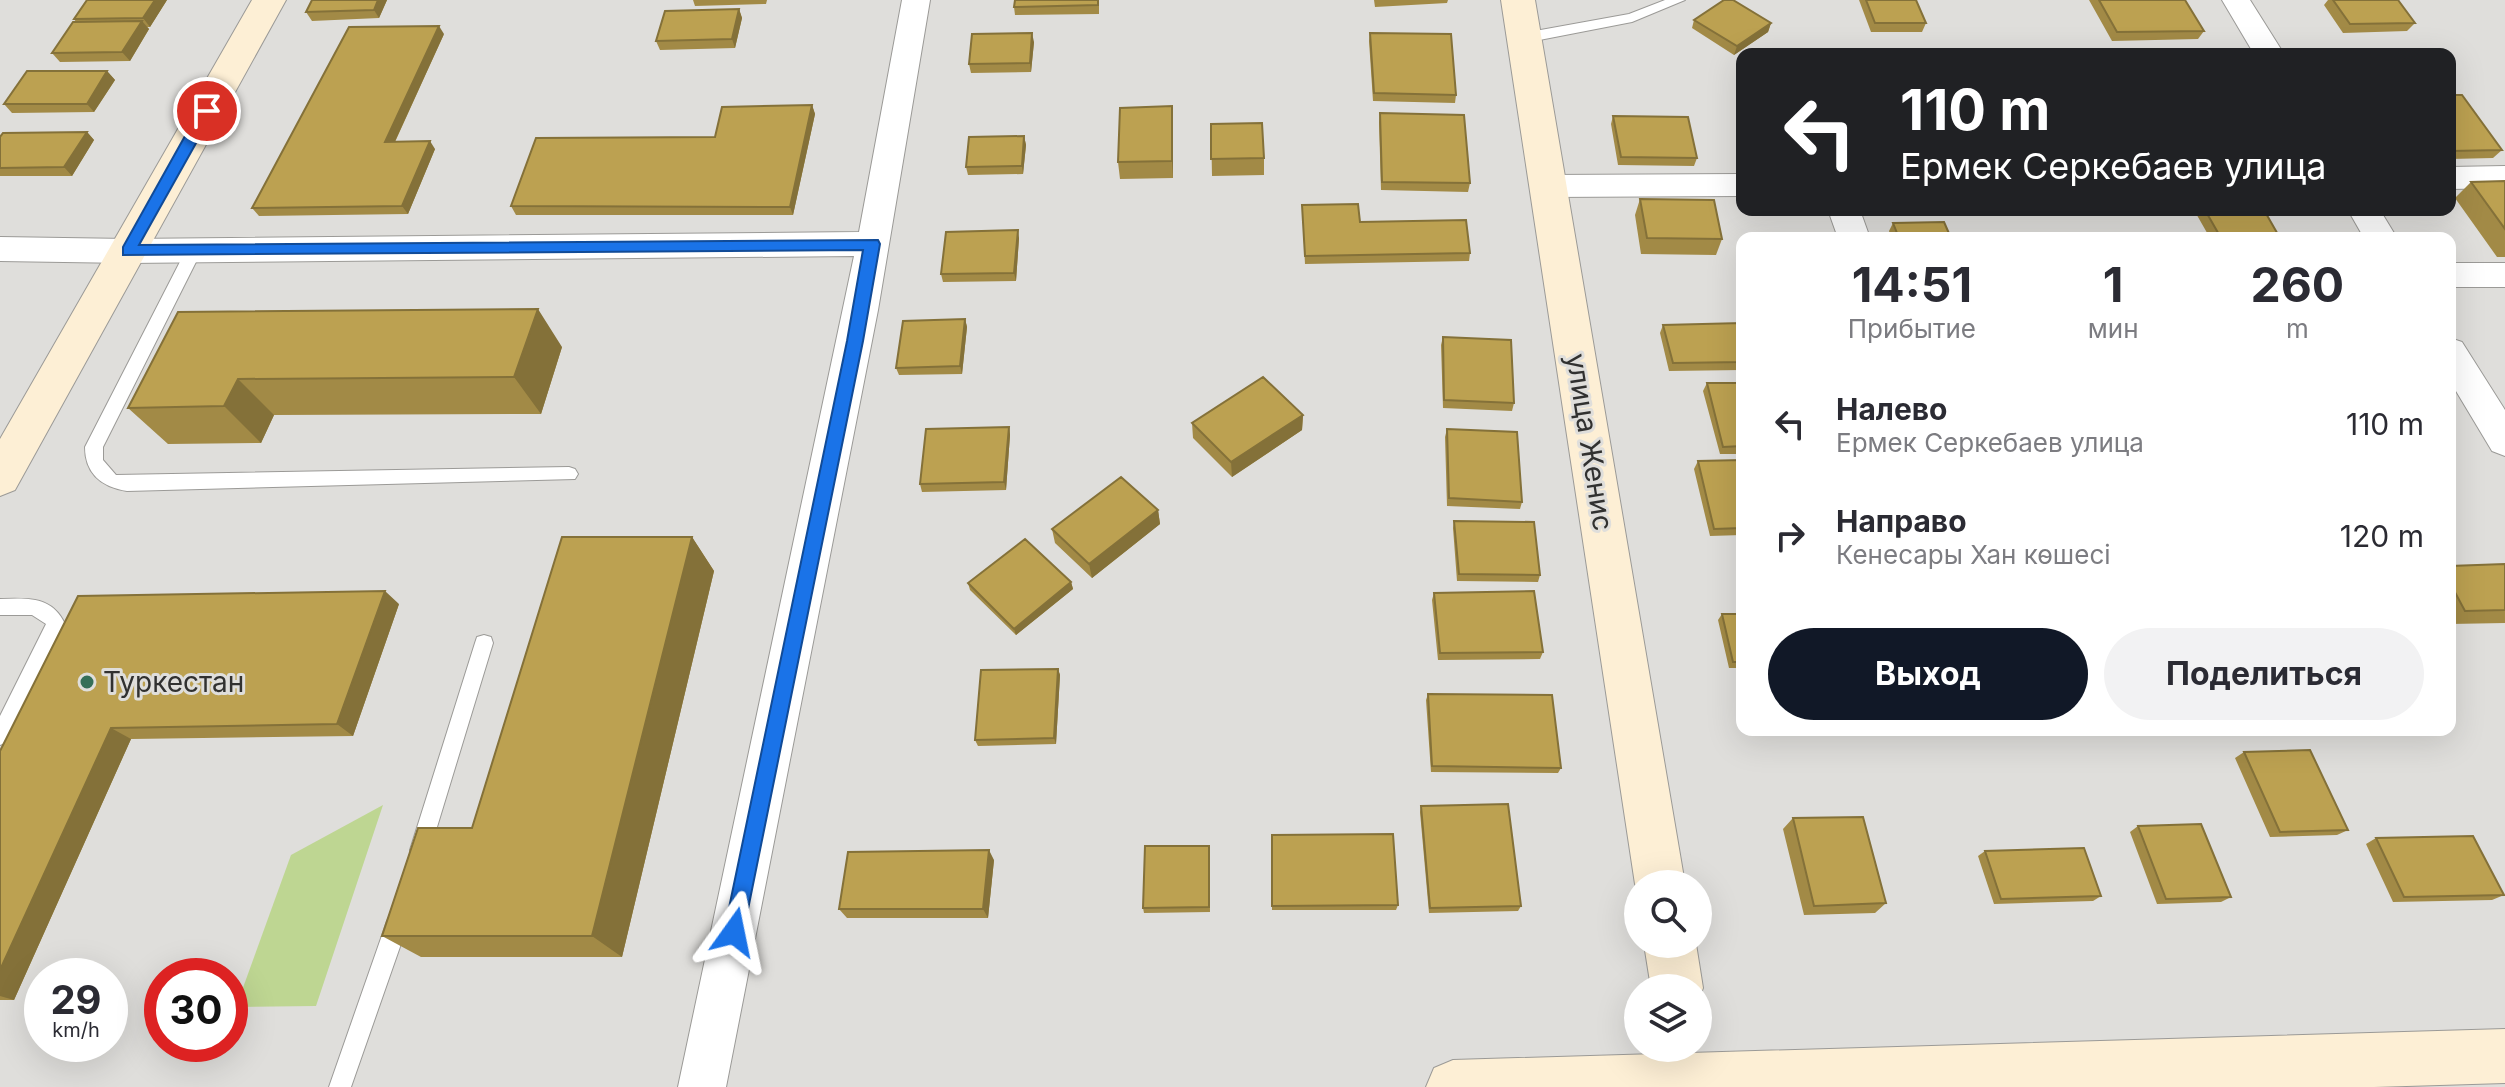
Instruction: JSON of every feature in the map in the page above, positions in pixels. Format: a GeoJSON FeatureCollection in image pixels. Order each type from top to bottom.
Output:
{"type":"FeatureCollection","features":[{"type":"Feature","properties":{"kind":"street"},"geometry":{"type":"LineString","coordinates":[[0,478],[269,0]]}},
{"type":"Feature","properties":{"kind":"street"},"geometry":{"type":"LineString","coordinates":[[702,1087],[855,341],[916,0]]}},
{"type":"Feature","properties":{"kind":"street"},"geometry":{"type":"LineString","coordinates":[[2236,0],[2265,48]]}},
{"type":"Feature","properties":{"kind":"street","name":"улица Женис"},"geometry":{"type":"LineString","coordinates":[[1521,19],[1658,870]]}},
{"type":"Feature","properties":{"kind":"street"},"geometry":{"type":"LineString","coordinates":[[2456,178],[2505,177]]}},
{"type":"Feature","properties":{"kind":"street"},"geometry":{"type":"LineString","coordinates":[[1549,186],[1736,185]]}},
{"type":"Feature","properties":{"kind":"street"},"geometry":{"type":"LineString","coordinates":[[0,249],[128,251],[872,244]]}},
{"type":"Feature","properties":{"kind":"street"},"geometry":{"type":"LineString","coordinates":[[2456,275],[2505,275]]}},
{"type":"Feature","properties":{"kind":"street"},"geometry":{"type":"LineString","coordinates":[[2456,361],[2505,441]]}},
{"type":"Feature","properties":{"kind":"street"},"geometry":{"type":"LineString","coordinates":[[1453,1087],[1690,1072],[2505,1056]]}},
{"type":"Feature","properties":{"kind":"lane"},"geometry":{"type":"LineString","coordinates":[[1521,19],[1632,18],[1678,0]]}},
{"type":"Feature","properties":{"kind":"lane"},"geometry":{"type":"LineString","coordinates":[[194,250],[94,447],[94,462],[111,481],[127,484],[569,474]]}},
{"type":"Feature","properties":{"kind":"lane"},"geometry":{"type":"LineString","coordinates":[[0,607],[43,609],[52,615],[56,624],[0,736]]}},
{"type":"Feature","properties":{"kind":"lane"},"geometry":{"type":"LineString","coordinates":[[412,877],[484,643]]}},
{"type":"Feature","properties":{"kind":"lane"},"geometry":{"type":"LineString","coordinates":[[340,1087],[403,906]]}},
{"type":"Feature","properties":{"kind":"green space"},"geometry":{"type":"Polygon","coordinates":[[[383,805],[316,1006],[248,1007],[248,974],[291,855],[383,805]]]}},
{"type":"Feature","properties":{"kind":"building"},"geometry":{"type":"Polygon","coordinates":[[[87,0],[155,0],[143,18],[74,19],[87,0]]]}},
{"type":"Feature","properties":{"kind":"building"},"geometry":{"type":"Polygon","coordinates":[[[312,0],[378,0],[374,10],[306,12],[312,0]]]}},
{"type":"Feature","properties":{"kind":"building"},"geometry":{"type":"Polygon","coordinates":[[[1015,0],[1098,0],[1098,5],[1014,7],[1015,0]]]}},
{"type":"Feature","properties":{"kind":"building"},"geometry":{"type":"Polygon","coordinates":[[[1724,0],[1733,0],[1771,23],[1737,46],[1694,20],[1724,0]]]}},
{"type":"Feature","properties":{"kind":"building"},"geometry":{"type":"Polygon","coordinates":[[[1866,0],[1916,0],[1926,23],[1875,23],[1866,0]]]}},
{"type":"Feature","properties":{"kind":"building"},"geometry":{"type":"Polygon","coordinates":[[[2099,0],[2185,0],[2204,31],[2117,32],[2099,0]]]}},
{"type":"Feature","properties":{"kind":"building"},"geometry":{"type":"Polygon","coordinates":[[[2333,0],[2398,0],[2415,23],[2350,24],[2333,0]]]}},
{"type":"Feature","properties":{"kind":"building"},"geometry":{"type":"Polygon","coordinates":[[[739,9],[732,39],[656,41],[665,11],[739,9]]]}},
{"type":"Feature","properties":{"kind":"building"},"geometry":{"type":"Polygon","coordinates":[[[142,21],[122,52],[52,53],[73,22],[142,21]]]}},
{"type":"Feature","properties":{"kind":"building"},"geometry":{"type":"Polygon","coordinates":[[[439,26],[385,142],[430,141],[402,206],[252,208],[349,27],[439,26]]]}},
{"type":"Feature","properties":{"kind":"building"},"geometry":{"type":"Polygon","coordinates":[[[1032,33],[1030,63],[969,64],[972,34],[1032,33]]]}},
{"type":"Feature","properties":{"kind":"building"},"geometry":{"type":"Polygon","coordinates":[[[1370,33],[1451,34],[1456,95],[1374,93],[1370,33]]]}},
{"type":"Feature","properties":{"kind":"building"},"geometry":{"type":"Polygon","coordinates":[[[27,71],[107,71],[87,104],[4,104],[27,71]]]}},
{"type":"Feature","properties":{"kind":"building"},"geometry":{"type":"Polygon","coordinates":[[[2456,95],[2462,95],[2502,150],[2456,151],[2456,95]]]}},
{"type":"Feature","properties":{"kind":"building"},"geometry":{"type":"Polygon","coordinates":[[[812,105],[790,207],[511,206],[536,138],[715,137],[722,107],[812,105]]]}},
{"type":"Feature","properties":{"kind":"building"},"geometry":{"type":"Polygon","coordinates":[[[1172,106],[1172,161],[1118,162],[1120,108],[1172,106]]]}},
{"type":"Feature","properties":{"kind":"building"},"geometry":{"type":"Polygon","coordinates":[[[1380,113],[1464,115],[1470,183],[1382,182],[1380,113]]]}},
{"type":"Feature","properties":{"kind":"building"},"geometry":{"type":"Polygon","coordinates":[[[1613,116],[1688,117],[1697,158],[1621,157],[1613,116]]]}},
{"type":"Feature","properties":{"kind":"building"},"geometry":{"type":"Polygon","coordinates":[[[1262,123],[1264,158],[1211,159],[1211,124],[1262,123]]]}},
{"type":"Feature","properties":{"kind":"building"},"geometry":{"type":"Polygon","coordinates":[[[87,132],[64,167],[0,168],[0,137],[3,133],[87,132]]]}},
{"type":"Feature","properties":{"kind":"building"},"geometry":{"type":"Polygon","coordinates":[[[1024,136],[1022,166],[966,167],[969,137],[1024,136]]]}},
{"type":"Feature","properties":{"kind":"building"},"geometry":{"type":"Polygon","coordinates":[[[2505,181],[2505,229],[2471,182],[2505,181]]]}},
{"type":"Feature","properties":{"kind":"building"},"geometry":{"type":"Polygon","coordinates":[[[1640,199],[1714,200],[1722,239],[1647,238],[1640,199]]]}},
{"type":"Feature","properties":{"kind":"building"},"geometry":{"type":"Polygon","coordinates":[[[1358,204],[1360,222],[1466,220],[1470,253],[1305,256],[1302,205],[1358,204]]]}},
{"type":"Feature","properties":{"kind":"building"},"geometry":{"type":"Polygon","coordinates":[[[2208,216],[2267,216],[2277,232],[2218,232],[2208,216]]]}},
{"type":"Feature","properties":{"kind":"building"},"geometry":{"type":"Polygon","coordinates":[[[1944,222],[1948,232],[1897,232],[1893,223],[1944,222]]]}},
{"type":"Feature","properties":{"kind":"building"},"geometry":{"type":"Polygon","coordinates":[[[1018,230],[1014,273],[941,274],[946,232],[1018,230]]]}},
{"type":"Feature","properties":{"kind":"building"},"geometry":{"type":"Polygon","coordinates":[[[538,309],[514,377],[238,379],[224,406],[128,408],[178,312],[538,309]]]}},
{"type":"Feature","properties":{"kind":"building"},"geometry":{"type":"Polygon","coordinates":[[[965,319],[960,366],[896,368],[903,321],[965,319]]]}},
{"type":"Feature","properties":{"kind":"building"},"geometry":{"type":"Polygon","coordinates":[[[1736,323],[1736,362],[1673,363],[1663,325],[1736,323]]]}},
{"type":"Feature","properties":{"kind":"building"},"geometry":{"type":"Polygon","coordinates":[[[1443,337],[1511,340],[1514,403],[1444,400],[1443,337]]]}},
{"type":"Feature","properties":{"kind":"building"},"geometry":{"type":"Polygon","coordinates":[[[1263,377],[1303,415],[1231,462],[1192,423],[1263,377]]]}},
{"type":"Feature","properties":{"kind":"building"},"geometry":{"type":"Polygon","coordinates":[[[1707,383],[1736,383],[1736,446],[1723,447],[1707,383]]]}},
{"type":"Feature","properties":{"kind":"building"},"geometry":{"type":"Polygon","coordinates":[[[1009,427],[1004,482],[920,484],[926,429],[1009,427]]]}},
{"type":"Feature","properties":{"kind":"building"},"geometry":{"type":"Polygon","coordinates":[[[1447,429],[1517,432],[1522,502],[1449,498],[1447,429]]]}},
{"type":"Feature","properties":{"kind":"building"},"geometry":{"type":"Polygon","coordinates":[[[1736,460],[1736,528],[1714,529],[1698,461],[1736,460]]]}},
{"type":"Feature","properties":{"kind":"building"},"geometry":{"type":"Polygon","coordinates":[[[1121,477],[1158,510],[1089,564],[1052,529],[1121,477]]]}},
{"type":"Feature","properties":{"kind":"building"},"geometry":{"type":"Polygon","coordinates":[[[1454,521],[1534,522],[1540,575],[1459,574],[1454,521]]]}},
{"type":"Feature","properties":{"kind":"building"},"geometry":{"type":"Polygon","coordinates":[[[562,537],[692,537],[592,936],[382,936],[418,828],[472,828],[562,537]]]}},
{"type":"Feature","properties":{"kind":"building"},"geometry":{"type":"Polygon","coordinates":[[[1025,539],[1071,582],[1014,629],[968,583],[1025,539]]]}},
{"type":"Feature","properties":{"kind":"building"},"geometry":{"type":"Polygon","coordinates":[[[2505,564],[2505,610],[2465,611],[2456,594],[2456,566],[2505,564]]]}},
{"type":"Feature","properties":{"kind":"building"},"geometry":{"type":"Polygon","coordinates":[[[385,591],[337,724],[111,728],[0,970],[0,751],[78,596],[385,591]]]}},
{"type":"Feature","properties":{"kind":"building"},"geometry":{"type":"Polygon","coordinates":[[[1534,591],[1543,652],[1440,653],[1434,593],[1534,591]]]}},
{"type":"Feature","properties":{"kind":"building"},"geometry":{"type":"Polygon","coordinates":[[[1722,614],[1736,614],[1736,662],[1733,662],[1722,614]]]}},
{"type":"Feature","properties":{"kind":"building"},"geometry":{"type":"Polygon","coordinates":[[[1058,669],[1054,738],[975,740],[981,670],[1058,669]]]}},
{"type":"Feature","properties":{"kind":"building"},"geometry":{"type":"Polygon","coordinates":[[[1428,694],[1552,695],[1561,768],[1432,766],[1428,694]]]}},
{"type":"Feature","properties":{"kind":"building"},"geometry":{"type":"Polygon","coordinates":[[[2310,750],[2348,830],[2280,832],[2244,752],[2310,750]]]}},
{"type":"Feature","properties":{"kind":"building"},"geometry":{"type":"Polygon","coordinates":[[[1508,804],[1521,906],[1430,908],[1421,806],[1508,804]]]}},
{"type":"Feature","properties":{"kind":"building"},"geometry":{"type":"Polygon","coordinates":[[[1863,817],[1886,903],[1814,906],[1793,818],[1863,817]]]}},
{"type":"Feature","properties":{"kind":"building"},"geometry":{"type":"Polygon","coordinates":[[[2201,824],[2231,897],[2166,899],[2138,826],[2201,824]]]}},
{"type":"Feature","properties":{"kind":"building"},"geometry":{"type":"Polygon","coordinates":[[[1393,834],[1398,905],[1272,906],[1272,835],[1393,834]]]}},
{"type":"Feature","properties":{"kind":"building"},"geometry":{"type":"Polygon","coordinates":[[[2473,836],[2504,895],[2404,897],[2376,838],[2473,836]]]}},
{"type":"Feature","properties":{"kind":"building"},"geometry":{"type":"Polygon","coordinates":[[[1145,846],[1209,846],[1209,907],[1143,908],[1145,846]]]}},
{"type":"Feature","properties":{"kind":"building"},"geometry":{"type":"Polygon","coordinates":[[[2084,848],[2101,896],[2001,899],[1985,851],[2084,848]]]}},
{"type":"Feature","properties":{"kind":"building"},"geometry":{"type":"Polygon","coordinates":[[[989,850],[983,909],[839,909],[848,852],[989,850]]]}},
{"type":"Feature","properties":{"kind":"place","name":"Туркестан"},"geometry":{"type":"Point","coordinates":[87,682]}},
{"type":"Feature","properties":{"kind":"route"},"geometry":{"type":"LineString","coordinates":[[207,111],[128,251],[872,244],[855,341],[734,932]]}}]}
